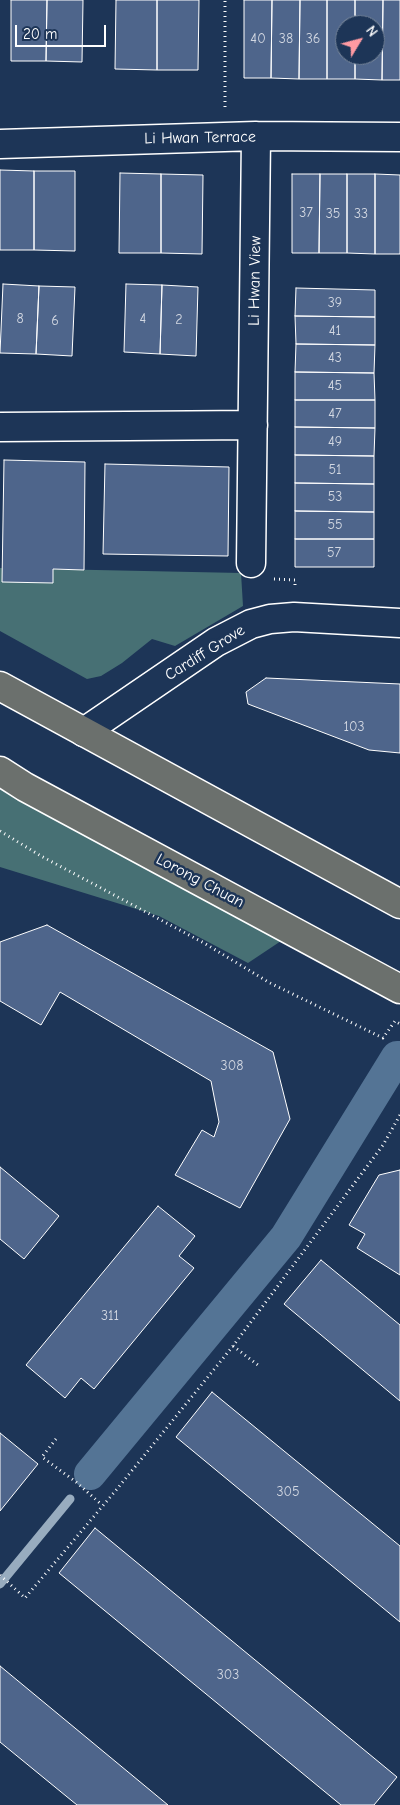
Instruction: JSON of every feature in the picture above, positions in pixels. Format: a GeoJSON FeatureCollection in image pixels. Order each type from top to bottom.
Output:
{"type":"FeatureCollection","features":[{"type":"Feature","properties":{"kind":"main road"},"geometry":{"type":"LineString","coordinates":[[0,686],[400,904]]}},
{"type":"Feature","properties":{"kind":"main road","name":"Lorong Chuan"},"geometry":{"type":"LineString","coordinates":[[0,771],[24,787],[400,989]]}},
{"type":"Feature","properties":{"kind":"street","name":"Li Hwan Terrace"},"geometry":{"type":"LineString","coordinates":[[0,144],[256,136],[400,137]]}},
{"type":"Feature","properties":{"kind":"street","name":"Li Hwan View"},"geometry":{"type":"LineString","coordinates":[[251,563],[256,136]]}},
{"type":"Feature","properties":{"kind":"street"},"geometry":{"type":"LineString","coordinates":[[0,427],[253,425]]}},
{"type":"Feature","properties":{"kind":"street","name":"Cardiff Grove"},"geometry":{"type":"LineString","coordinates":[[84,732],[216,642],[236,630],[252,624],[294,617],[400,623]]}},
{"type":"Feature","properties":{"kind":"path"},"geometry":{"type":"LineString","coordinates":[[225,0],[225,137]]}},
{"type":"Feature","properties":{"kind":"path"},"geometry":{"type":"LineString","coordinates":[[251,563],[251,578],[295,580],[294,617]]}},
{"type":"Feature","properties":{"kind":"path"},"geometry":{"type":"LineString","coordinates":[[0,831],[41,856],[204,943],[270,983],[383,1038],[395,1021],[400,1024]]}},
{"type":"Feature","properties":{"kind":"path"},"geometry":{"type":"LineString","coordinates":[[0,1575],[25,1598],[232,1346],[383,1145],[400,1115]]}},
{"type":"Feature","properties":{"kind":"path"},"geometry":{"type":"LineString","coordinates":[[232,1346],[258,1365]]}},
{"type":"Feature","properties":{"kind":"path"},"geometry":{"type":"LineString","coordinates":[[56,1439],[42,1457],[76,1482],[102,1505]]}},
{"type":"Feature","properties":{"kind":"green space"},"geometry":{"type":"Polygon","coordinates":[[[0,568],[241,573],[243,606],[175,646],[152,639],[122,663],[101,676],[87,679],[0,631],[0,568]]]}},
{"type":"Feature","properties":{"kind":"green space"},"geometry":{"type":"Polygon","coordinates":[[[0,782],[287,937],[248,963],[159,916],[0,867],[0,782]]]}},
{"type":"Feature","properties":{"kind":"building"},"geometry":{"type":"Polygon","coordinates":[[[11,0],[47,0],[46,61],[11,61],[11,0]]]}},
{"type":"Feature","properties":{"kind":"building"},"geometry":{"type":"Polygon","coordinates":[[[47,0],[83,0],[82,62],[46,61],[47,0]]]}},
{"type":"Feature","properties":{"kind":"building"},"geometry":{"type":"Polygon","coordinates":[[[116,0],[157,0],[157,70],[115,69],[116,0]]]}},
{"type":"Feature","properties":{"kind":"building"},"geometry":{"type":"Polygon","coordinates":[[[157,0],[199,0],[198,70],[157,70],[157,0]]]}},
{"type":"Feature","properties":{"kind":"building"},"geometry":{"type":"Polygon","coordinates":[[[244,0],[272,0],[271,78],[244,78],[244,0]]]}},
{"type":"Feature","properties":{"kind":"building"},"geometry":{"type":"Polygon","coordinates":[[[272,0],[300,0],[299,79],[271,78],[272,0]]]}},
{"type":"Feature","properties":{"kind":"building"},"geometry":{"type":"Polygon","coordinates":[[[300,0],[327,0],[327,79],[299,79],[300,0]]]}},
{"type":"Feature","properties":{"kind":"building"},"geometry":{"type":"Polygon","coordinates":[[[327,0],[355,0],[355,15],[335,15],[335,65],[355,65],[355,79],[327,79],[327,0]]]}},
{"type":"Feature","properties":{"kind":"building"},"geometry":{"type":"Polygon","coordinates":[[[355,0],[383,0],[383,15],[355,15],[355,0]]]}},
{"type":"Feature","properties":{"kind":"building"},"geometry":{"type":"Polygon","coordinates":[[[383,0],[400,0],[400,80],[382,80],[382,65],[385,65],[385,15],[383,15],[383,0]]]}},
{"type":"Feature","properties":{"kind":"building"},"geometry":{"type":"Polygon","coordinates":[[[355,65],[382,65],[382,80],[355,79],[355,65]]]}},
{"type":"Feature","properties":{"kind":"building"},"geometry":{"type":"Polygon","coordinates":[[[0,170],[34,171],[34,250],[0,250],[0,170]]]}},
{"type":"Feature","properties":{"kind":"building"},"geometry":{"type":"Polygon","coordinates":[[[34,171],[75,171],[75,251],[34,250],[34,171]]]}},
{"type":"Feature","properties":{"kind":"building"},"geometry":{"type":"Polygon","coordinates":[[[120,173],[161,174],[161,253],[119,253],[120,173]]]}},
{"type":"Feature","properties":{"kind":"building"},"geometry":{"type":"Polygon","coordinates":[[[161,174],[203,175],[202,254],[161,253],[161,174]]]}},
{"type":"Feature","properties":{"kind":"building"},"geometry":{"type":"Polygon","coordinates":[[[292,174],[320,174],[319,253],[292,253],[292,174]]]}},
{"type":"Feature","properties":{"kind":"building"},"geometry":{"type":"Polygon","coordinates":[[[320,174],[347,174],[347,253],[319,253],[320,174]]]}},
{"type":"Feature","properties":{"kind":"building"},"geometry":{"type":"Polygon","coordinates":[[[347,174],[375,174],[375,254],[347,253],[347,174]]]}},
{"type":"Feature","properties":{"kind":"building"},"geometry":{"type":"Polygon","coordinates":[[[375,174],[400,175],[400,254],[375,254],[375,174]]]}},
{"type":"Feature","properties":{"kind":"building"},"geometry":{"type":"Polygon","coordinates":[[[3,284],[39,286],[36,354],[0,353],[3,284]]]}},
{"type":"Feature","properties":{"kind":"building"},"geometry":{"type":"Polygon","coordinates":[[[126,284],[162,285],[160,354],[124,352],[126,284]]]}},
{"type":"Feature","properties":{"kind":"building"},"geometry":{"type":"Polygon","coordinates":[[[162,285],[198,287],[196,356],[160,354],[162,285]]]}},
{"type":"Feature","properties":{"kind":"building"},"geometry":{"type":"Polygon","coordinates":[[[39,286],[75,287],[72,356],[36,354],[39,286]]]}},
{"type":"Feature","properties":{"kind":"building"},"geometry":{"type":"Polygon","coordinates":[[[296,288],[375,290],[375,317],[295,316],[296,288]]]}},
{"type":"Feature","properties":{"kind":"building"},"geometry":{"type":"Polygon","coordinates":[[[295,316],[375,317],[375,345],[296,344],[295,316]]]}},
{"type":"Feature","properties":{"kind":"building"},"geometry":{"type":"Polygon","coordinates":[[[296,344],[375,345],[374,373],[295,372],[296,344]]]}},
{"type":"Feature","properties":{"kind":"building"},"geometry":{"type":"Polygon","coordinates":[[[295,372],[374,373],[375,400],[295,400],[295,372]]]}},
{"type":"Feature","properties":{"kind":"building"},"geometry":{"type":"Polygon","coordinates":[[[295,400],[375,400],[375,428],[295,427],[295,400]]]}},
{"type":"Feature","properties":{"kind":"building"},"geometry":{"type":"Polygon","coordinates":[[[295,427],[375,428],[374,456],[295,455],[295,427]]]}},
{"type":"Feature","properties":{"kind":"building"},"geometry":{"type":"Polygon","coordinates":[[[295,455],[374,456],[374,484],[295,483],[295,455]]]}},
{"type":"Feature","properties":{"kind":"building"},"geometry":{"type":"Polygon","coordinates":[[[4,460],[85,462],[84,570],[53,569],[53,583],[2,582],[4,460]]]}},
{"type":"Feature","properties":{"kind":"building"},"geometry":{"type":"Polygon","coordinates":[[[105,464],[229,467],[228,556],[103,554],[105,464]]]}},
{"type":"Feature","properties":{"kind":"building"},"geometry":{"type":"Polygon","coordinates":[[[295,483],[374,484],[374,512],[295,511],[295,483]]]}},
{"type":"Feature","properties":{"kind":"building"},"geometry":{"type":"Polygon","coordinates":[[[295,511],[374,512],[374,539],[295,539],[295,511]]]}},
{"type":"Feature","properties":{"kind":"building"},"geometry":{"type":"Polygon","coordinates":[[[295,539],[374,539],[374,567],[295,567],[295,539]]]}},
{"type":"Feature","properties":{"kind":"building"},"geometry":{"type":"Polygon","coordinates":[[[266,678],[400,684],[400,753],[369,750],[248,704],[246,692],[266,678]]]}},
{"type":"Feature","properties":{"kind":"building"},"geometry":{"type":"Polygon","coordinates":[[[47,925],[273,1052],[290,1119],[240,1208],[175,1175],[202,1130],[214,1137],[219,1122],[211,1081],[60,992],[41,1025],[0,1001],[0,942],[47,925]]]}},
{"type":"Feature","properties":{"kind":"building"},"geometry":{"type":"Polygon","coordinates":[[[0,1167],[59,1216],[24,1259],[0,1239],[0,1167]]]}},
{"type":"Feature","properties":{"kind":"building"},"geometry":{"type":"Polygon","coordinates":[[[400,1170],[400,1275],[357,1248],[365,1234],[349,1225],[379,1175],[400,1170]]]}},
{"type":"Feature","properties":{"kind":"building"},"geometry":{"type":"Polygon","coordinates":[[[158,1206],[195,1236],[179,1256],[194,1268],[94,1389],[81,1378],[65,1398],[26,1365],[158,1206]]]}},
{"type":"Feature","properties":{"kind":"building"},"geometry":{"type":"Polygon","coordinates":[[[321,1260],[400,1325],[400,1401],[284,1304],[321,1260]]]}},
{"type":"Feature","properties":{"kind":"building"},"geometry":{"type":"Polygon","coordinates":[[[212,1392],[400,1546],[400,1622],[176,1437],[212,1392]]]}},
{"type":"Feature","properties":{"kind":"building"},"geometry":{"type":"Polygon","coordinates":[[[0,1433],[38,1464],[0,1511],[0,1433]]]}},
{"type":"Feature","properties":{"kind":"building"},"geometry":{"type":"Polygon","coordinates":[[[95,1528],[397,1777],[374,1805],[341,1805],[59,1573],[95,1528]]]}},
{"type":"Feature","properties":{"kind":"building"},"geometry":{"type":"Polygon","coordinates":[[[0,1666],[168,1805],[77,1805],[0,1742],[0,1666]]]}},
{"type":"Feature","properties":{"kind":"waterway"},"geometry":{"type":"LineString","coordinates":[[90,1474],[286,1237],[397,1057],[400,1057]]}},
{"type":"Feature","properties":{"kind":"waterway"},"geometry":{"type":"LineString","coordinates":[[0,1584],[70,1499]]}}]}
